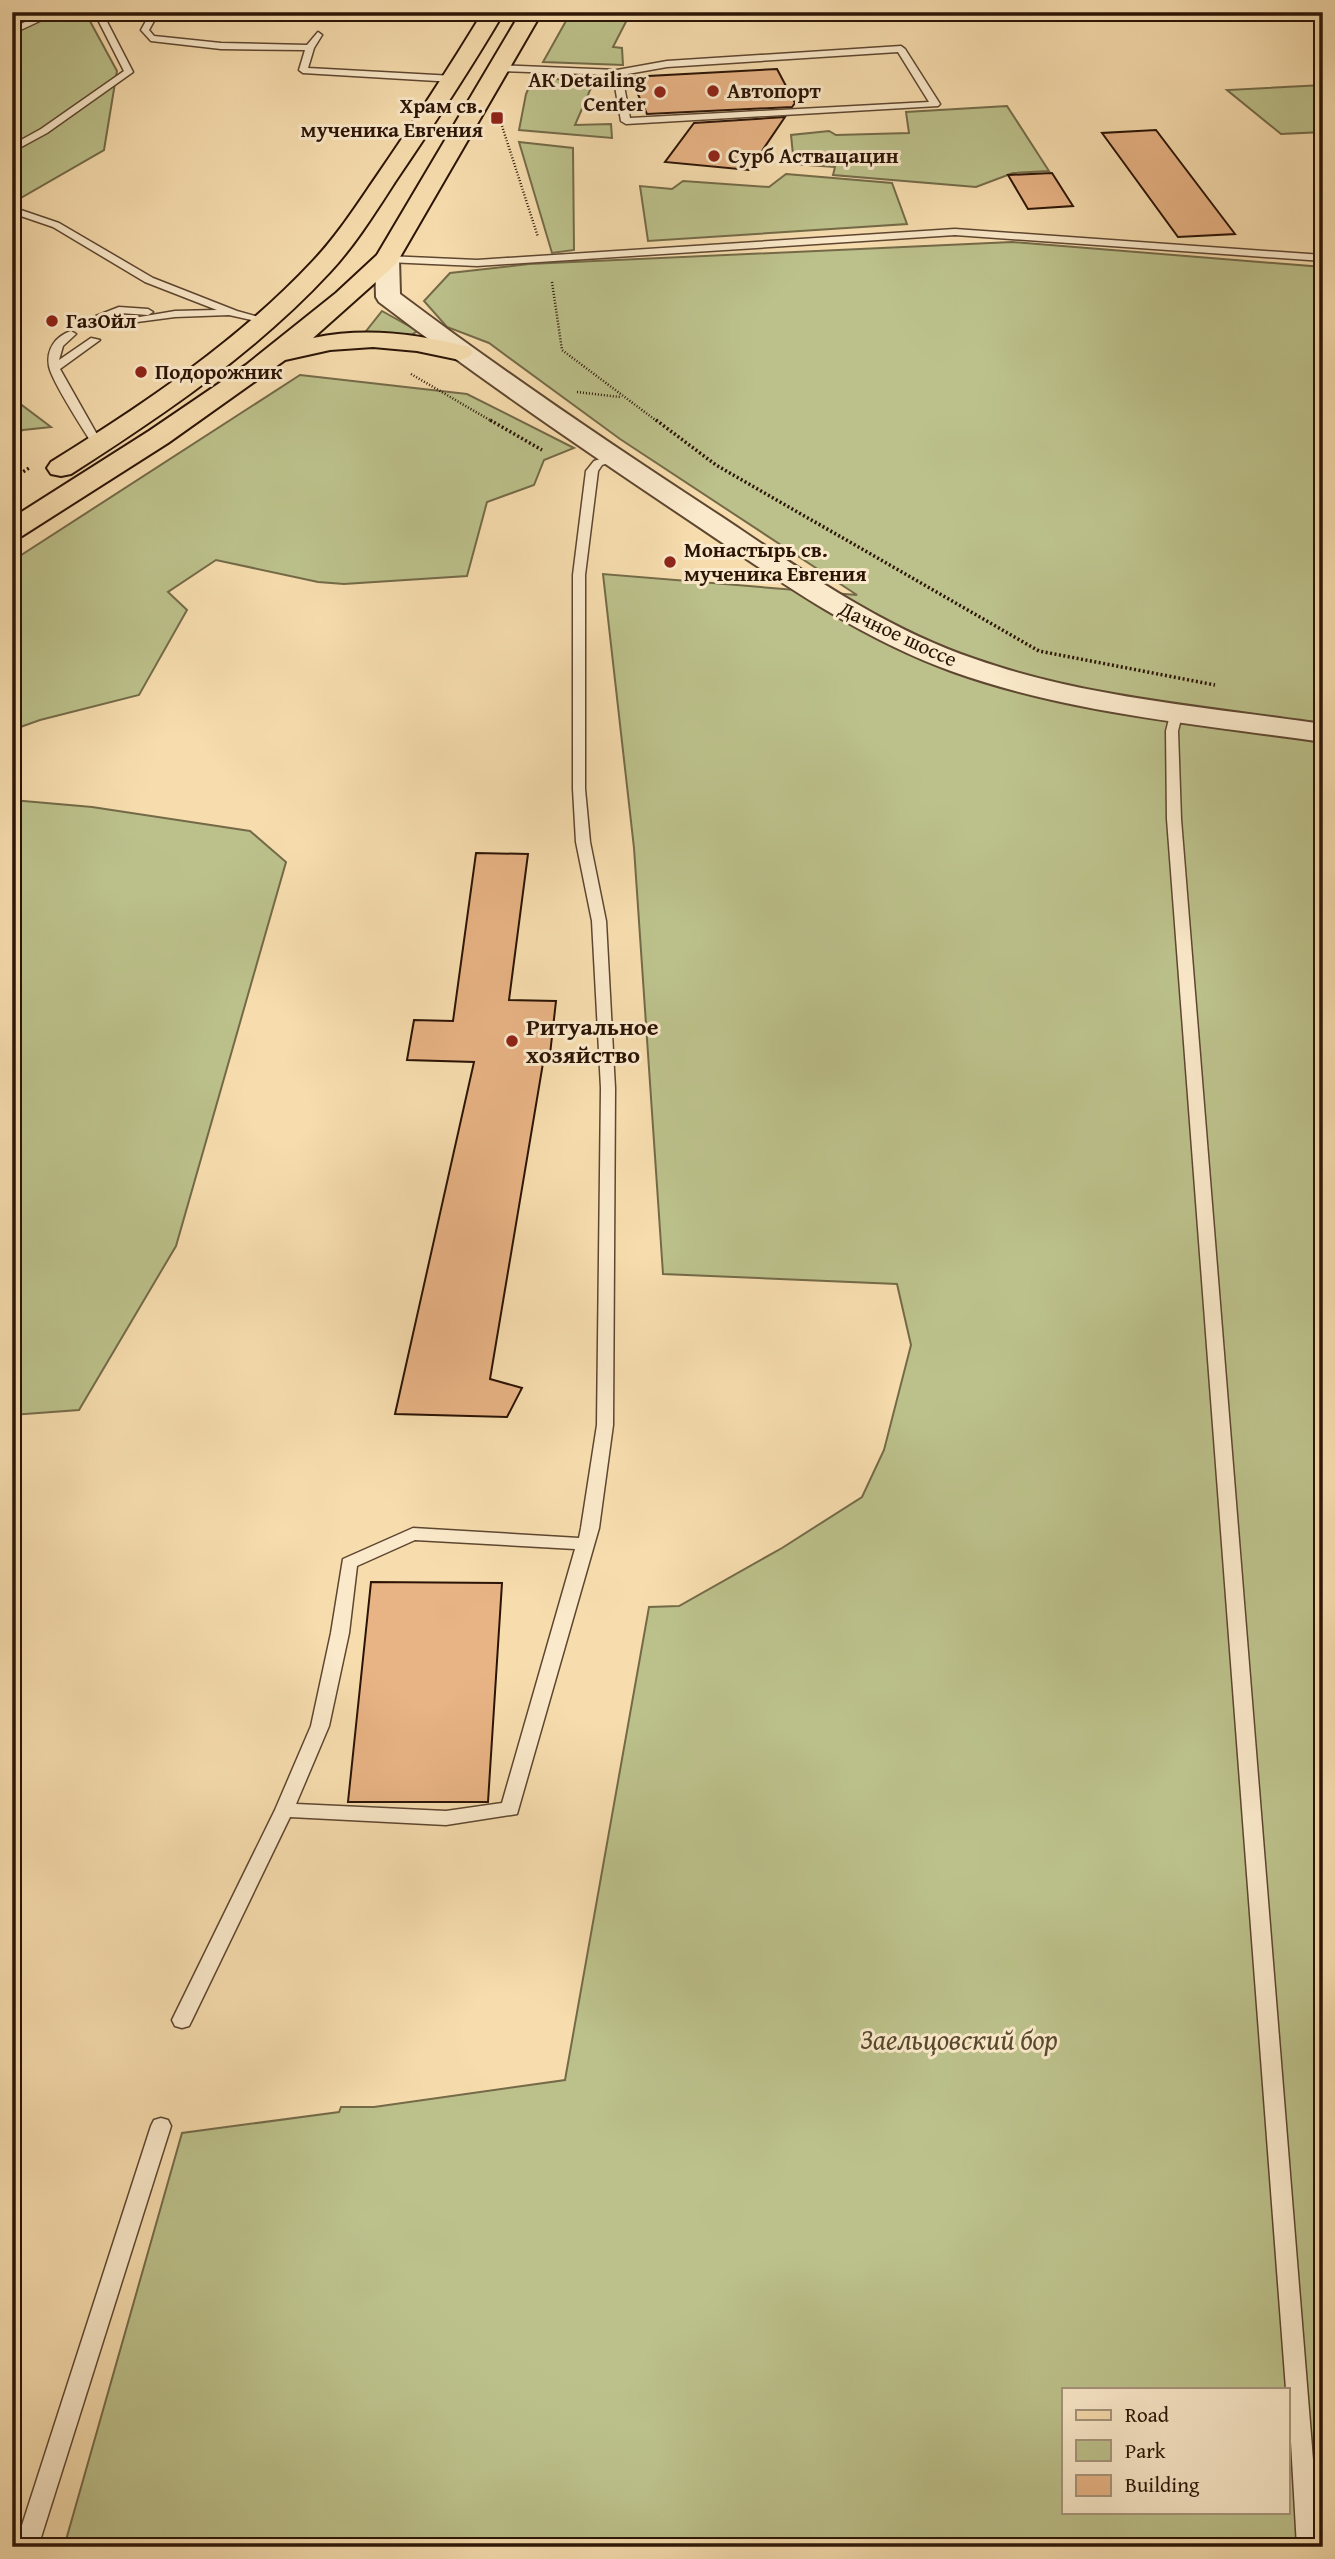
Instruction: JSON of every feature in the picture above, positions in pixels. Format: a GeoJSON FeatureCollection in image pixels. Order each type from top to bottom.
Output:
{"type":"FeatureCollection","features":[{"type":"Feature","properties":{"kind":"main road"},"geometry":{"type":"LineString","coordinates":[[44,479],[98,445],[214,362],[320,269],[338,248],[454,79],[495,12]]}},
{"type":"Feature","properties":{"kind":"main road"},"geometry":{"type":"LineString","coordinates":[[12,530],[130,457],[269,359],[338,307],[363,283],[387,259],[532,12]]}},
{"type":"Feature","properties":{"kind":"main road"},"geometry":{"type":"LineString","coordinates":[[320,269],[363,283],[388,297]]}},
{"type":"Feature","properties":{"kind":"main road"},"geometry":{"type":"LineString","coordinates":[[269,359],[304,347],[373,339],[429,344],[460,352]]}},
{"type":"Feature","properties":{"kind":"street"},"geometry":{"type":"LineString","coordinates":[[387,259],[388,297]]}},
{"type":"Feature","properties":{"kind":"street","name":"Дачное шоссе"},"geometry":{"type":"LineString","coordinates":[[388,297],[460,352],[511,385],[602,464],[843,610],[902,639],[963,665],[1017,681],[1177,712],[1323,733]]}},
{"type":"Feature","properties":{"kind":"lane"},"geometry":{"type":"LineString","coordinates":[[12,31],[55,12]]}},
{"type":"Feature","properties":{"kind":"lane"},"geometry":{"type":"LineString","coordinates":[[12,149],[44,131],[129,72],[97,12]]}},
{"type":"Feature","properties":{"kind":"lane"},"geometry":{"type":"LineString","coordinates":[[155,12],[145,30],[151,38],[221,46],[310,48]]}},
{"type":"Feature","properties":{"kind":"lane"},"geometry":{"type":"LineString","coordinates":[[318,35],[303,69],[454,79]]}},
{"type":"Feature","properties":{"kind":"lane"},"geometry":{"type":"LineString","coordinates":[[499,68],[617,73],[667,64],[901,49],[935,104],[626,121],[617,73]]}},
{"type":"Feature","properties":{"kind":"lane"},"geometry":{"type":"LineString","coordinates":[[12,210],[56,225],[149,280],[234,313],[265,320]]}},
{"type":"Feature","properties":{"kind":"lane"},"geometry":{"type":"LineString","coordinates":[[387,259],[468,263],[955,232],[1323,258]]}},
{"type":"Feature","properties":{"kind":"lane"},"geometry":{"type":"LineString","coordinates":[[101,316],[119,310],[175,314],[234,313]]}},
{"type":"Feature","properties":{"kind":"lane"},"geometry":{"type":"LineString","coordinates":[[126,322],[175,314]]}},
{"type":"Feature","properties":{"kind":"lane"},"geometry":{"type":"LineString","coordinates":[[71,334],[59,341],[53,351],[54,368],[98,445]]}},
{"type":"Feature","properties":{"kind":"lane"},"geometry":{"type":"LineString","coordinates":[[54,368],[95,340]]}},
{"type":"Feature","properties":{"kind":"lane"},"geometry":{"type":"LineString","coordinates":[[284,1810],[446,1818],[510,1810],[583,1544],[590,1528],[605,1425],[608,1128],[599,921],[583,842],[579,789],[579,575],[602,464]]}},
{"type":"Feature","properties":{"kind":"lane"},"geometry":{"type":"LineString","coordinates":[[1177,712],[1172,731],[1174,819],[1309,2547]]}},
{"type":"Feature","properties":{"kind":"lane"},"geometry":{"type":"LineString","coordinates":[[182,2020],[284,1810],[320,1726],[340,1633],[349,1563],[413,1534],[583,1544]]}},
{"type":"Feature","properties":{"kind":"lane"},"geometry":{"type":"LineString","coordinates":[[26,2547],[161,2126]]}},
{"type":"Feature","properties":{"kind":"path"},"geometry":{"type":"LineString","coordinates":[[530,70],[507,107],[501,128],[518,171],[553,287],[562,350],[716,466],[1040,651],[1215,685]]}},
{"type":"Feature","properties":{"kind":"path"},"geometry":{"type":"LineString","coordinates":[[402,370],[537,447],[602,464]]}},
{"type":"Feature","properties":{"kind":"green space"},"geometry":{"type":"Polygon","coordinates":[[[12,12],[85,12],[117,71],[104,150],[12,203],[12,12]]]}},
{"type":"Feature","properties":{"kind":"green space"},"geometry":{"type":"Polygon","coordinates":[[[571,12],[631,12],[613,47],[622,48],[623,65],[543,62],[571,12]]]}},
{"type":"Feature","properties":{"kind":"green space"},"geometry":{"type":"Polygon","coordinates":[[[533,78],[594,81],[575,125],[611,124],[612,138],[519,130],[526,94],[533,78]]]}},
{"type":"Feature","properties":{"kind":"green space"},"geometry":{"type":"Polygon","coordinates":[[[1323,85],[1323,132],[1281,134],[1227,90],[1323,85]]]}},
{"type":"Feature","properties":{"kind":"green space"},"geometry":{"type":"Polygon","coordinates":[[[1007,106],[1049,171],[1013,173],[976,187],[833,175],[835,167],[794,164],[791,135],[829,131],[836,135],[909,133],[906,112],[1007,106]]]}},
{"type":"Feature","properties":{"kind":"green space"},"geometry":{"type":"Polygon","coordinates":[[[519,142],[573,148],[574,250],[552,253],[519,142]]]}},
{"type":"Feature","properties":{"kind":"green space"},"geometry":{"type":"Polygon","coordinates":[[[786,174],[892,183],[907,224],[648,241],[640,186],[672,189],[683,181],[769,187],[786,174]]]}},
{"type":"Feature","properties":{"kind":"green space","name":"Заельцовский бор"},"geometry":{"type":"Polygon","coordinates":[[[1012,242],[1323,267],[1323,2547],[64,2547],[182,2133],[339,2112],[341,2107],[374,2107],[565,2080],[649,1607],[679,1606],[782,1548],[862,1497],[884,1450],[911,1345],[897,1284],[663,1274],[634,848],[603,574],[857,595],[620,439],[489,343],[447,327],[424,301],[450,273],[529,264],[1012,242]]]}},
{"type":"Feature","properties":{"kind":"green space"},"geometry":{"type":"Polygon","coordinates":[[[382,311],[416,332],[411,335],[363,335],[382,311]]]}},
{"type":"Feature","properties":{"kind":"green space"},"geometry":{"type":"Polygon","coordinates":[[[300,375],[467,394],[574,448],[544,460],[534,485],[487,502],[467,576],[344,584],[318,582],[216,560],[168,592],[187,610],[139,695],[40,720],[12,730],[12,561],[300,375]]]}},
{"type":"Feature","properties":{"kind":"green space"},"geometry":{"type":"Polygon","coordinates":[[[12,401],[19,403],[51,427],[12,434],[12,401]]]}},
{"type":"Feature","properties":{"kind":"green space"},"geometry":{"type":"Polygon","coordinates":[[[12,800],[92,807],[250,831],[286,862],[176,1246],[79,1410],[12,1415],[12,800]]]}},
{"type":"Feature","properties":{"kind":"building","name":"Автопорт"},"geometry":{"type":"Polygon","coordinates":[[[777,69],[795,103],[792,107],[647,114],[630,77],[777,69]]]}},
{"type":"Feature","properties":{"kind":"building"},"geometry":{"type":"Polygon","coordinates":[[[785,117],[749,170],[665,162],[694,123],[785,117]]]}},
{"type":"Feature","properties":{"kind":"building"},"geometry":{"type":"Polygon","coordinates":[[[1156,130],[1235,234],[1178,237],[1102,133],[1156,130]]]}},
{"type":"Feature","properties":{"kind":"building"},"geometry":{"type":"Polygon","coordinates":[[[1052,173],[1073,206],[1028,209],[1008,175],[1052,173]]]}},
{"type":"Feature","properties":{"kind":"building"},"geometry":{"type":"Polygon","coordinates":[[[476,853],[528,854],[509,1000],[556,1001],[549,1063],[543,1063],[490,1379],[522,1388],[507,1417],[395,1414],[474,1062],[407,1060],[414,1020],[453,1021],[476,853]]]}},
{"type":"Feature","properties":{"kind":"building"},"geometry":{"type":"Polygon","coordinates":[[[371,1582],[502,1583],[488,1802],[348,1802],[371,1582]]]}},
{"type":"Feature","properties":{"kind":"place","name":"Автопорт"},"geometry":{"type":"Point","coordinates":[713,91]}},
{"type":"Feature","properties":{"kind":"place","name":"АК Detailing Center"},"geometry":{"type":"Point","coordinates":[660,92]}},
{"type":"Feature","properties":{"kind":"place","name":"Храм св. мученика Евгения"},"geometry":{"type":"Point","coordinates":[497,118]}},
{"type":"Feature","properties":{"kind":"place","name":"Сурб Аствацацин"},"geometry":{"type":"Point","coordinates":[714,156]}},
{"type":"Feature","properties":{"kind":"place","name":"ГазОйл"},"geometry":{"type":"Point","coordinates":[52,321]}},
{"type":"Feature","properties":{"kind":"place","name":"Подорожник"},"geometry":{"type":"Point","coordinates":[141,372]}},
{"type":"Feature","properties":{"kind":"place","name":"Монастырь св. мученика Евгения"},"geometry":{"type":"Point","coordinates":[670,562]}},
{"type":"Feature","properties":{"kind":"place","name":"Ритуальное хозяйство"},"geometry":{"type":"Point","coordinates":[512,1041]}}]}
